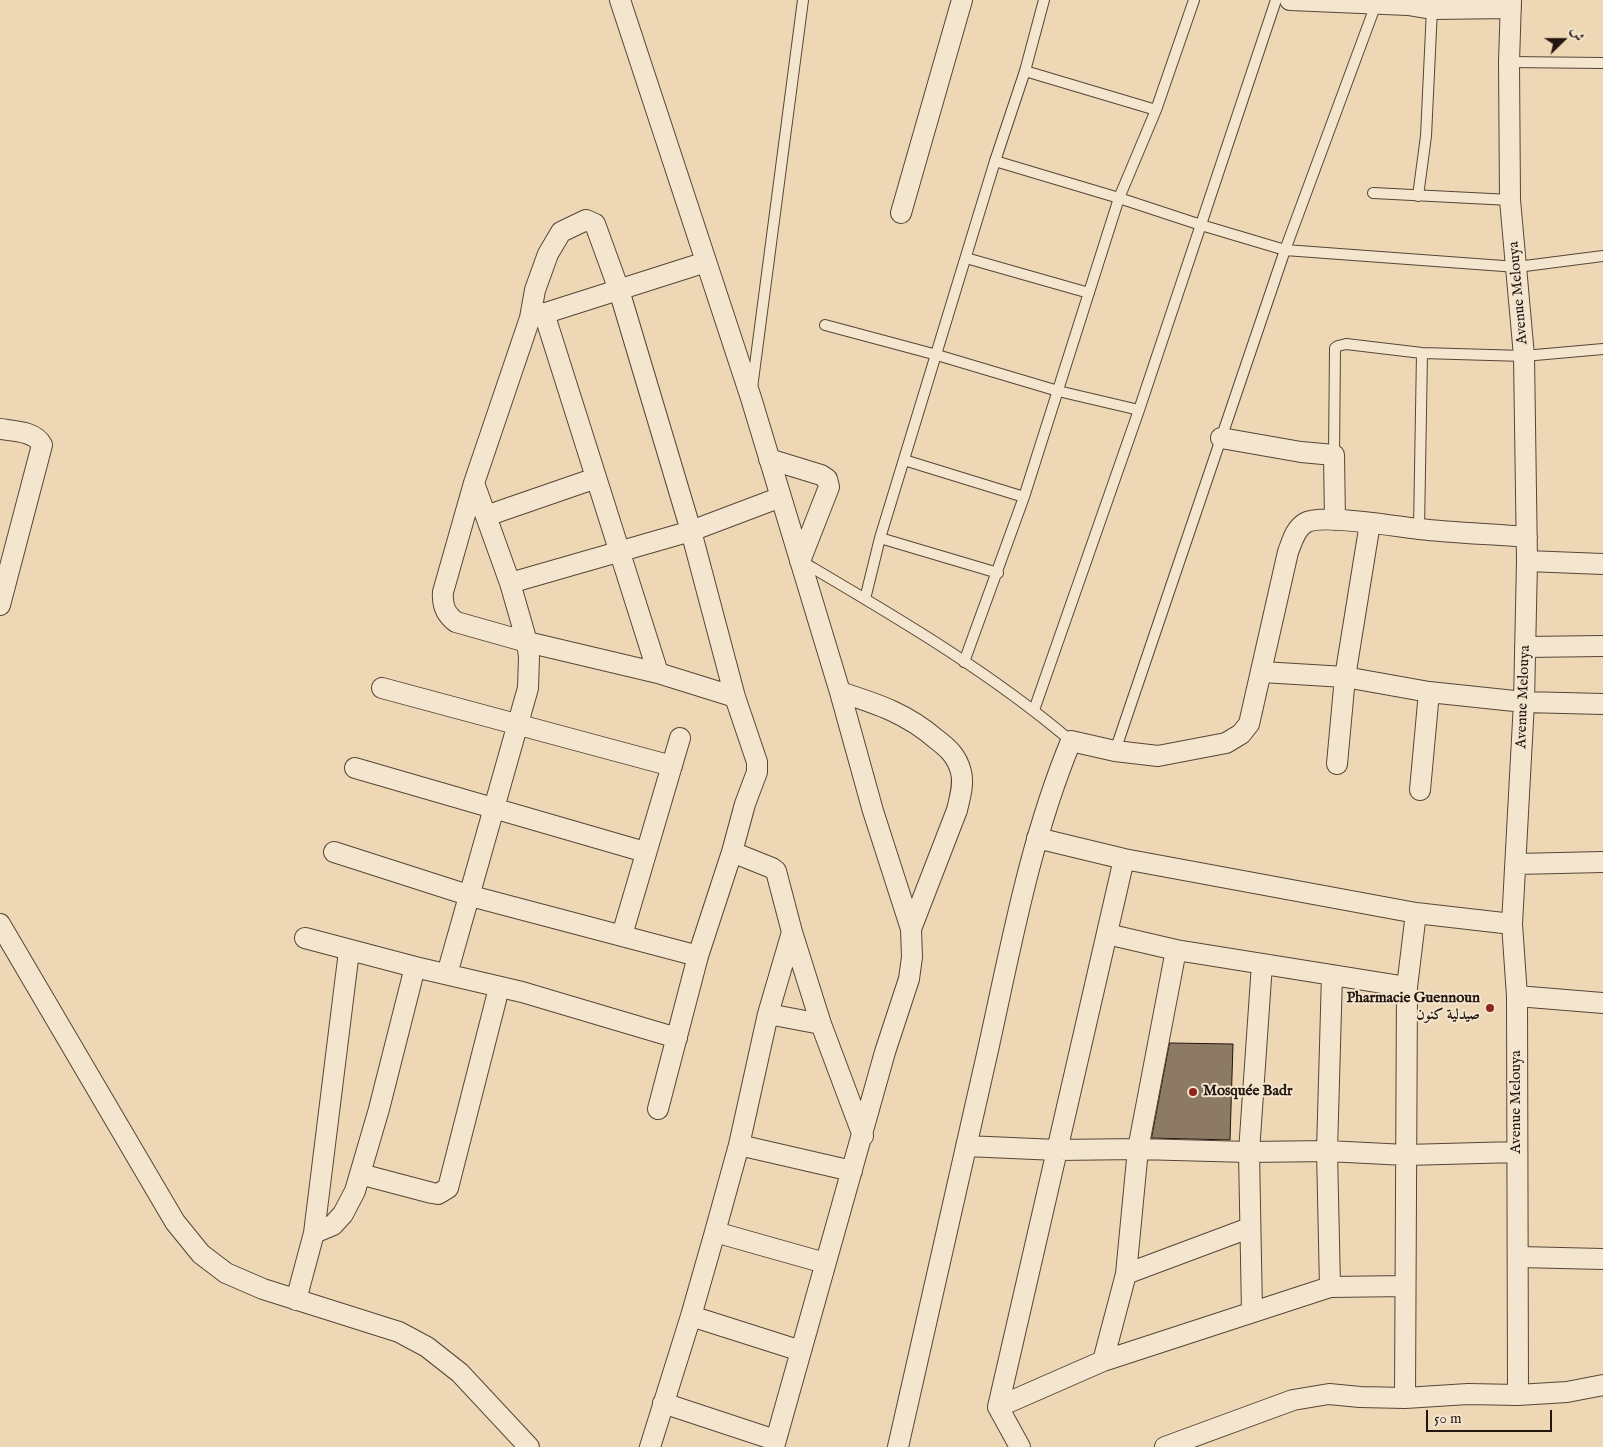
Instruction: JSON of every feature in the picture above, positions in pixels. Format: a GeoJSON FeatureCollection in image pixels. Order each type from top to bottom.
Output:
{"type":"FeatureCollection","features":[{"type":"Feature","properties":{"kind":"street"},"geometry":{"type":"LineString","coordinates":[[620,0],[770,459],[840,692],[873,811],[911,930],[912,957],[909,979],[885,1052],[775,1443],[663,1403]]}},
{"type":"Feature","properties":{"kind":"street"},"geometry":{"type":"LineString","coordinates":[[901,213],[962,0]]}},
{"type":"Feature","properties":{"kind":"street"},"geometry":{"type":"LineString","coordinates":[[1290,0],[1376,4],[1408,3],[1432,9],[1511,4]]}},
{"type":"Feature","properties":{"kind":"street","name":"Avenue Melouya"},"geometry":{"type":"LineString","coordinates":[[1511,4],[1509,62],[1510,200],[1524,356],[1527,537],[1524,702],[1512,924],[1517,996],[1518,1395]]}},
{"type":"Feature","properties":{"kind":"street"},"geometry":{"type":"LineString","coordinates":[[658,673],[596,478],[537,316],[535,290],[548,254],[561,232],[586,220],[595,224],[619,290],[691,531],[735,697],[757,762],[757,772],[745,804],[732,852],[698,956],[658,1109]]}},
{"type":"Feature","properties":{"kind":"street"},"geometry":{"type":"LineString","coordinates":[[537,316],[706,262]]}},
{"type":"Feature","properties":{"kind":"street"},"geometry":{"type":"LineString","coordinates":[[537,316],[474,483],[442,602],[448,616],[456,622],[527,642],[658,673],[735,697]]}},
{"type":"Feature","properties":{"kind":"street"},"geometry":{"type":"LineString","coordinates":[[0,429],[33,436],[42,445],[0,605]]}},
{"type":"Feature","properties":{"kind":"street"},"geometry":{"type":"LineString","coordinates":[[1221,438],[1301,452],[1334,455],[1334,520]]}},
{"type":"Feature","properties":{"kind":"street"},"geometry":{"type":"LineString","coordinates":[[770,459],[821,475],[826,479],[830,487],[800,561]]}},
{"type":"Feature","properties":{"kind":"street"},"geometry":{"type":"LineString","coordinates":[[486,516],[596,478]]}},
{"type":"Feature","properties":{"kind":"street"},"geometry":{"type":"LineString","coordinates":[[447,974],[471,896],[528,688],[529,657],[527,642],[510,583],[474,483]]}},
{"type":"Feature","properties":{"kind":"street"},"geometry":{"type":"LineString","coordinates":[[510,583],[691,531],[781,498]]}},
{"type":"Feature","properties":{"kind":"street"},"geometry":{"type":"LineString","coordinates":[[898,1447],[1037,838],[1071,741],[1115,751],[1158,756],[1226,744],[1241,734],[1248,724],[1262,672],[1288,552],[1295,535],[1306,523],[1313,520],[1334,520],[1419,529],[1527,537]]}},
{"type":"Feature","properties":{"kind":"street"},"geometry":{"type":"LineString","coordinates":[[1336,764],[1345,677],[1370,523]]}},
{"type":"Feature","properties":{"kind":"street"},"geometry":{"type":"LineString","coordinates":[[1527,562],[1603,564]]}},
{"type":"Feature","properties":{"kind":"street"},"geometry":{"type":"LineString","coordinates":[[1525,646],[1603,646]]}},
{"type":"Feature","properties":{"kind":"street"},"geometry":{"type":"LineString","coordinates":[[1262,672],[1345,677],[1429,692],[1524,702],[1603,704]]}},
{"type":"Feature","properties":{"kind":"street"},"geometry":{"type":"LineString","coordinates":[[382,688],[672,766]]}},
{"type":"Feature","properties":{"kind":"street"},"geometry":{"type":"LineString","coordinates":[[840,692],[888,708],[919,724],[953,753],[961,772],[962,790],[957,810],[911,930]]}},
{"type":"Feature","properties":{"kind":"street"},"geometry":{"type":"LineString","coordinates":[[1420,790],[1429,692]]}},
{"type":"Feature","properties":{"kind":"street"},"geometry":{"type":"LineString","coordinates":[[622,935],[680,738]]}},
{"type":"Feature","properties":{"kind":"street"},"geometry":{"type":"LineString","coordinates":[[355,768],[646,852]]}},
{"type":"Feature","properties":{"kind":"street"},"geometry":{"type":"LineString","coordinates":[[1037,838],[1124,859],[1416,913],[1512,924]]}},
{"type":"Feature","properties":{"kind":"street"},"geometry":{"type":"LineString","coordinates":[[334,852],[471,896],[698,956]]}},
{"type":"Feature","properties":{"kind":"street"},"geometry":{"type":"LineString","coordinates":[[732,852],[776,871],[792,932],[821,1024],[862,1136]]}},
{"type":"Feature","properties":{"kind":"street"},"geometry":{"type":"LineString","coordinates":[[1020,1447],[998,1407],[1124,859]]}},
{"type":"Feature","properties":{"kind":"street"},"geometry":{"type":"LineString","coordinates":[[1516,864],[1603,862]]}},
{"type":"Feature","properties":{"kind":"street"},"geometry":{"type":"LineString","coordinates":[[1405,1398],[1407,987],[1416,913]]}},
{"type":"Feature","properties":{"kind":"street"},"geometry":{"type":"LineString","coordinates":[[0,924],[175,1222],[201,1254],[226,1273],[263,1289],[399,1332],[428,1347],[460,1373],[529,1447]]}},
{"type":"Feature","properties":{"kind":"street"},"geometry":{"type":"LineString","coordinates":[[650,1447],[691,1316],[739,1145],[768,1014],[792,932]]}},
{"type":"Feature","properties":{"kind":"street"},"geometry":{"type":"LineString","coordinates":[[1107,934],[1176,950],[1407,987]]}},
{"type":"Feature","properties":{"kind":"street"},"geometry":{"type":"LineString","coordinates":[[305,938],[415,968],[522,992],[677,1038]]}},
{"type":"Feature","properties":{"kind":"street"},"geometry":{"type":"LineString","coordinates":[[1103,1361],[1126,1274],[1138,1149],[1176,950]]}},
{"type":"Feature","properties":{"kind":"street"},"geometry":{"type":"LineString","coordinates":[[296,1300],[314,1233],[349,951]]}},
{"type":"Feature","properties":{"kind":"street"},"geometry":{"type":"LineString","coordinates":[[1252,1312],[1249,1152],[1262,964]]}},
{"type":"Feature","properties":{"kind":"street"},"geometry":{"type":"LineString","coordinates":[[314,1233],[333,1225],[343,1214],[355,1191],[415,968]]}},
{"type":"Feature","properties":{"kind":"street"},"geometry":{"type":"LineString","coordinates":[[1330,1288],[1327,1151],[1332,975]]}},
{"type":"Feature","properties":{"kind":"street"},"geometry":{"type":"LineString","coordinates":[[360,1174],[438,1194],[448,1188],[500,988]]}},
{"type":"Feature","properties":{"kind":"street"},"geometry":{"type":"LineString","coordinates":[[1517,996],[1603,1003]]}},
{"type":"Feature","properties":{"kind":"street"},"geometry":{"type":"LineString","coordinates":[[768,1014],[821,1024]]}},
{"type":"Feature","properties":{"kind":"street"},"geometry":{"type":"LineString","coordinates":[[739,1145],[852,1171]]}},
{"type":"Feature","properties":{"kind":"street"},"geometry":{"type":"LineString","coordinates":[[966,1146],[1057,1150],[1327,1151],[1406,1156],[1517,1152]]}},
{"type":"Feature","properties":{"kind":"street"},"geometry":{"type":"LineString","coordinates":[[1126,1274],[1249,1228]]}},
{"type":"Feature","properties":{"kind":"street"},"geometry":{"type":"LineString","coordinates":[[715,1232],[825,1263]]}},
{"type":"Feature","properties":{"kind":"street"},"geometry":{"type":"LineString","coordinates":[[1519,1257],[1603,1259]]}},
{"type":"Feature","properties":{"kind":"street"},"geometry":{"type":"LineString","coordinates":[[998,1407],[1103,1361],[1330,1288],[1406,1286]]}},
{"type":"Feature","properties":{"kind":"street"},"geometry":{"type":"LineString","coordinates":[[691,1316],[801,1351]]}},
{"type":"Feature","properties":{"kind":"street"},"geometry":{"type":"LineString","coordinates":[[1165,1447],[1293,1400],[1329,1394],[1405,1398],[1468,1394],[1518,1395],[1567,1392],[1603,1385]]}},
{"type":"Feature","properties":{"kind":"lane"},"geometry":{"type":"LineString","coordinates":[[751,398],[803,0]]}},
{"type":"Feature","properties":{"kind":"lane"},"geometry":{"type":"LineString","coordinates":[[864,599],[880,538],[995,161],[1025,71],[1044,0]]}},
{"type":"Feature","properties":{"kind":"lane"},"geometry":{"type":"LineString","coordinates":[[964,662],[998,573],[1024,497],[1119,198],[1156,110],[1194,0]]}},
{"type":"Feature","properties":{"kind":"lane"},"geometry":{"type":"LineString","coordinates":[[1034,710],[1139,410],[1276,0]]}},
{"type":"Feature","properties":{"kind":"lane"},"geometry":{"type":"LineString","coordinates":[[1115,751],[1285,250],[1376,4]]}},
{"type":"Feature","properties":{"kind":"lane"},"geometry":{"type":"LineString","coordinates":[[1418,196],[1426,136],[1432,9]]}},
{"type":"Feature","properties":{"kind":"lane"},"geometry":{"type":"LineString","coordinates":[[1509,62],[1603,63]]}},
{"type":"Feature","properties":{"kind":"lane"},"geometry":{"type":"LineString","coordinates":[[1025,71],[1156,110]]}},
{"type":"Feature","properties":{"kind":"lane"},"geometry":{"type":"LineString","coordinates":[[995,161],[1119,198],[1200,226],[1285,250],[1517,267],[1603,256]]}},
{"type":"Feature","properties":{"kind":"lane"},"geometry":{"type":"LineString","coordinates":[[1373,193],[1510,200]]}},
{"type":"Feature","properties":{"kind":"lane"},"geometry":{"type":"LineString","coordinates":[[966,258],[1088,293]]}},
{"type":"Feature","properties":{"kind":"lane"},"geometry":{"type":"LineString","coordinates":[[825,325],[1058,391],[1139,410]]}},
{"type":"Feature","properties":{"kind":"lane"},"geometry":{"type":"LineString","coordinates":[[1334,455],[1336,346],[1346,344],[1422,353],[1524,356],[1603,349]]}},
{"type":"Feature","properties":{"kind":"lane"},"geometry":{"type":"LineString","coordinates":[[1419,529],[1422,353]]}},
{"type":"Feature","properties":{"kind":"lane"},"geometry":{"type":"LineString","coordinates":[[904,460],[1024,497]]}},
{"type":"Feature","properties":{"kind":"lane"},"geometry":{"type":"LineString","coordinates":[[880,538],[998,573]]}},
{"type":"Feature","properties":{"kind":"lane"},"geometry":{"type":"LineString","coordinates":[[800,561],[964,662],[1034,710],[1071,741]]}},
{"type":"Feature","properties":{"kind":"building","name":"Mosquée Badr"},"geometry":{"type":"Polygon","coordinates":[[[1170,1043],[1233,1044],[1230,1140],[1152,1138],[1170,1043]]]}},
{"type":"Feature","properties":{"kind":"place","name":"Pharmacie Guennoun صيدلية كنون"},"geometry":{"type":"Point","coordinates":[1490,1008]}},
{"type":"Feature","properties":{"kind":"place","name":"Mosquée Badr"},"geometry":{"type":"Point","coordinates":[1193,1092]}}]}
